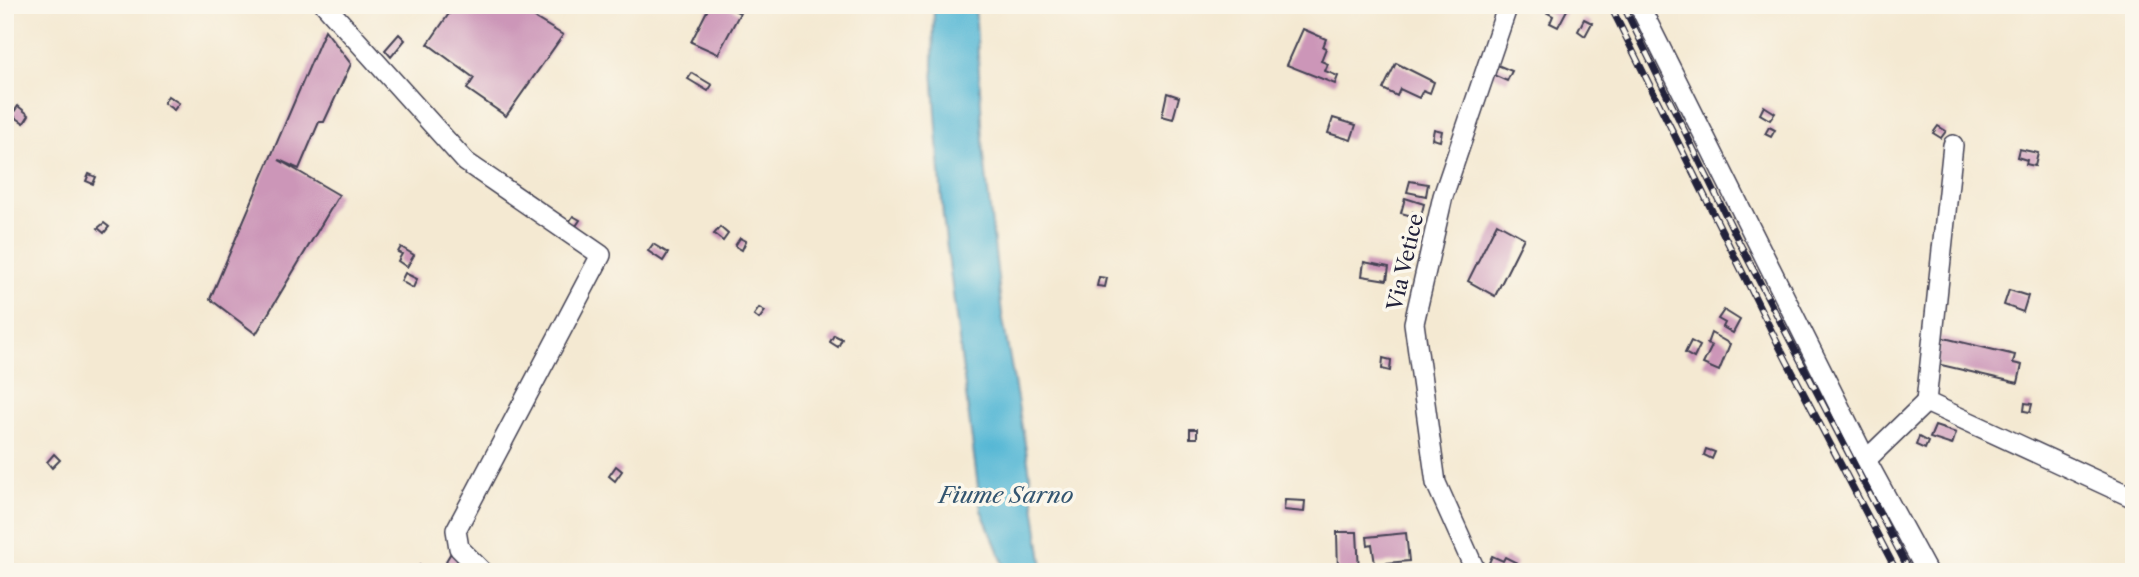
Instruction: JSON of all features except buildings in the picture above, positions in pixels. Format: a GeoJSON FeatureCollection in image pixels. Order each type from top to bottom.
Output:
{"type":"FeatureCollection","features":[{"type":"Feature","properties":{"kind":"street"},"geometry":{"type":"LineString","coordinates":[[325,5],[466,162],[601,255],[456,530],[459,548],[483,572]]}},
{"type":"Feature","properties":{"kind":"street","name":"Via Vetice"},"geometry":{"type":"LineString","coordinates":[[1476,572],[1436,484],[1413,323],[1443,196],[1508,5]]}},
{"type":"Feature","properties":{"kind":"street"},"geometry":{"type":"LineString","coordinates":[[1639,5],[1866,460],[1927,572]]}},
{"type":"Feature","properties":{"kind":"street"},"geometry":{"type":"LineString","coordinates":[[1866,460],[1926,402],[1952,145]]}},
{"type":"Feature","properties":{"kind":"street"},"geometry":{"type":"LineString","coordinates":[[1926,402],[2134,498]]}},
{"type":"Feature","properties":{"kind":"water","name":"Fiume Sarno"},"geometry":{"type":"Polygon","coordinates":[[[934,5],[975,5],[984,156],[1002,314],[1046,572],[1007,572],[981,510],[943,217],[933,69],[934,5]]]}},
{"type":"Feature","properties":{"kind":"railway"},"geometry":{"type":"LineString","coordinates":[[1610,5],[1780,348],[1897,572]]}},
{"type":"Feature","properties":{"kind":"railway"},"geometry":{"type":"LineString","coordinates":[[1623,5],[1739,242],[1910,572]]}}]}
